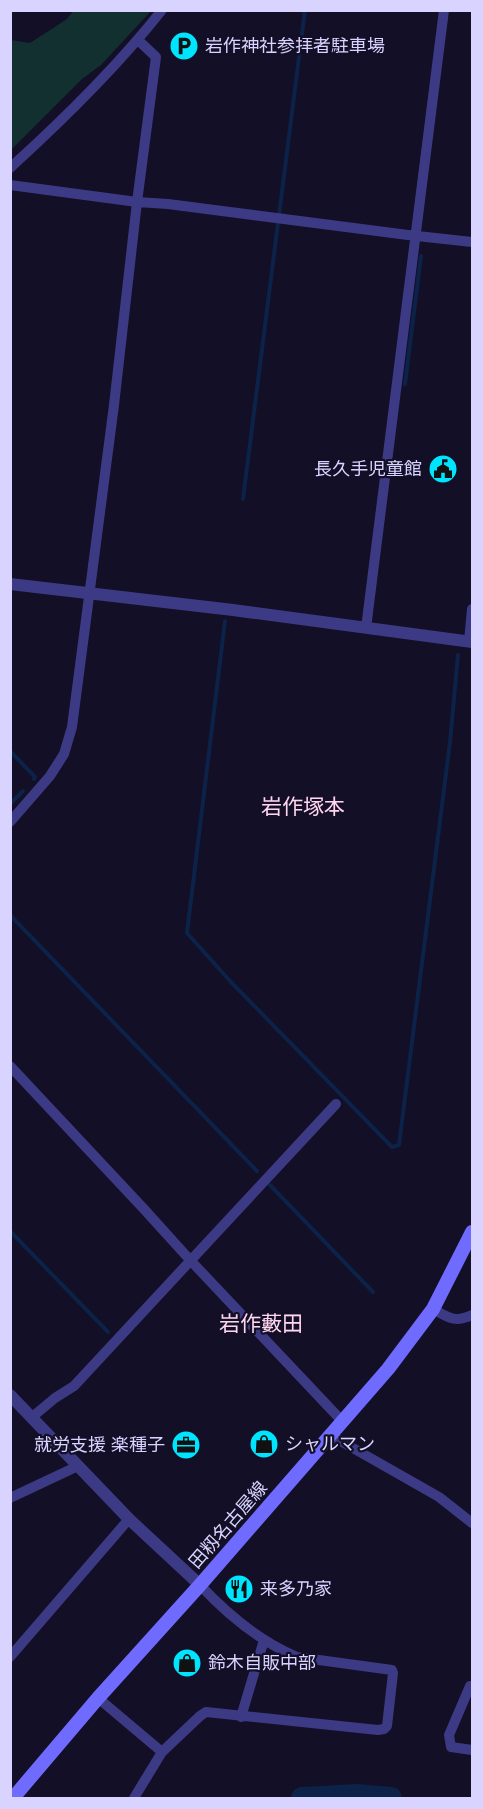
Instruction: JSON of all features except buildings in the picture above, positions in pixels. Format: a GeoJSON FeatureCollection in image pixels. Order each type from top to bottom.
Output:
{"type":"FeatureCollection","features":[{"type":"Feature","properties":{"kind":"main road","name":"田籾名古屋線"},"geometry":{"type":"LineString","coordinates":[[13,1798],[98,1698],[388,1369],[433,1309],[472,1232]]}},
{"type":"Feature","properties":{"kind":"street"},"geometry":{"type":"LineString","coordinates":[[10,168],[42,140],[138,40],[162,10]]}},
{"type":"Feature","properties":{"kind":"street"},"geometry":{"type":"LineString","coordinates":[[366,628],[444,10]]}},
{"type":"Feature","properties":{"kind":"street"},"geometry":{"type":"LineString","coordinates":[[10,822],[50,776],[64,754],[72,727],[156,57],[138,40]]}},
{"type":"Feature","properties":{"kind":"street"},"geometry":{"type":"LineString","coordinates":[[10,185],[472,242]]}},
{"type":"Feature","properties":{"kind":"street"},"geometry":{"type":"LineString","coordinates":[[10,584],[471,641],[472,609]]}},
{"type":"Feature","properties":{"kind":"street"},"geometry":{"type":"LineString","coordinates":[[10,1066],[342,1421]]}},
{"type":"Feature","properties":{"kind":"street"},"geometry":{"type":"LineString","coordinates":[[31,1418],[74,1386],[336,1104]]}},
{"type":"Feature","properties":{"kind":"street"},"geometry":{"type":"LineString","coordinates":[[433,1309],[449,1319],[460,1320],[472,1315]]}},
{"type":"Feature","properties":{"kind":"street"},"geometry":{"type":"LineString","coordinates":[[10,1395],[129,1519],[200,1585],[223,1610],[264,1640],[297,1657],[392,1670],[393,1673],[387,1726],[384,1729],[206,1712],[162,1752],[134,1798]]}},
{"type":"Feature","properties":{"kind":"street"},"geometry":{"type":"LineString","coordinates":[[330,1435],[439,1497],[472,1523]]}},
{"type":"Feature","properties":{"kind":"street"},"geometry":{"type":"LineString","coordinates":[[10,1498],[78,1466]]}},
{"type":"Feature","properties":{"kind":"street"},"geometry":{"type":"LineString","coordinates":[[10,1657],[129,1519]]}},
{"type":"Feature","properties":{"kind":"street"},"geometry":{"type":"LineString","coordinates":[[241,1717],[264,1640]]}},
{"type":"Feature","properties":{"kind":"street"},"geometry":{"type":"LineString","coordinates":[[472,1686],[470,1686],[449,1735],[451,1747],[472,1750]]}},
{"type":"Feature","properties":{"kind":"street"},"geometry":{"type":"LineString","coordinates":[[98,1698],[162,1752]]}},
{"type":"Feature","properties":{"kind":"green space"},"geometry":{"type":"Polygon","coordinates":[[[74,10],[151,11],[101,65],[82,79],[11,150],[11,40],[30,43],[67,19],[74,10]]]}},
{"type":"Feature","properties":{"kind":"waterway"},"geometry":{"type":"LineString","coordinates":[[243,499],[305,10]]}},
{"type":"Feature","properties":{"kind":"waterway"},"geometry":{"type":"LineString","coordinates":[[405,384],[421,256]]}},
{"type":"Feature","properties":{"kind":"waterway"},"geometry":{"type":"LineString","coordinates":[[225,621],[187,933],[230,981],[392,1147],[399,1145],[450,742],[458,655]]}},
{"type":"Feature","properties":{"kind":"waterway"},"geometry":{"type":"LineString","coordinates":[[10,751],[35,777],[34,779]]}},
{"type":"Feature","properties":{"kind":"waterway"},"geometry":{"type":"LineString","coordinates":[[10,804],[23,791]]}},
{"type":"Feature","properties":{"kind":"waterway"},"geometry":{"type":"LineString","coordinates":[[10,915],[257,1171]]}},
{"type":"Feature","properties":{"kind":"waterway"},"geometry":{"type":"LineString","coordinates":[[270,1185],[373,1292]]}},
{"type":"Feature","properties":{"kind":"waterway"},"geometry":{"type":"LineString","coordinates":[[10,1231],[108,1332]]}},
{"type":"Feature","properties":{"kind":"waterway"},"geometry":{"type":"LineString","coordinates":[[302,1798],[356,1795],[391,1798]]}},
{"type":"Feature","properties":{"kind":"place","name":"岩作神社参拝者駐車場"},"geometry":{"type":"Point","coordinates":[184,46]}},
{"type":"Feature","properties":{"kind":"place","name":"長久手児童館"},"geometry":{"type":"Point","coordinates":[443,469]}},
{"type":"Feature","properties":{"kind":"place","name":"シャルマン"},"geometry":{"type":"Point","coordinates":[264,1444]}},
{"type":"Feature","properties":{"kind":"place","name":"就労支援 楽種子"},"geometry":{"type":"Point","coordinates":[186,1445]}},
{"type":"Feature","properties":{"kind":"place","name":"来多乃家"},"geometry":{"type":"Point","coordinates":[239,1589]}},
{"type":"Feature","properties":{"kind":"place","name":"鈴木自販中部"},"geometry":{"type":"Point","coordinates":[187,1663]}},
{"type":"Feature","properties":{"kind":"district","name":"岩作塚本"},"geometry":{"type":"Point","coordinates":[303,807]}},
{"type":"Feature","properties":{"kind":"district","name":"岩作藪田"},"geometry":{"type":"Point","coordinates":[261,1324]}}]}
